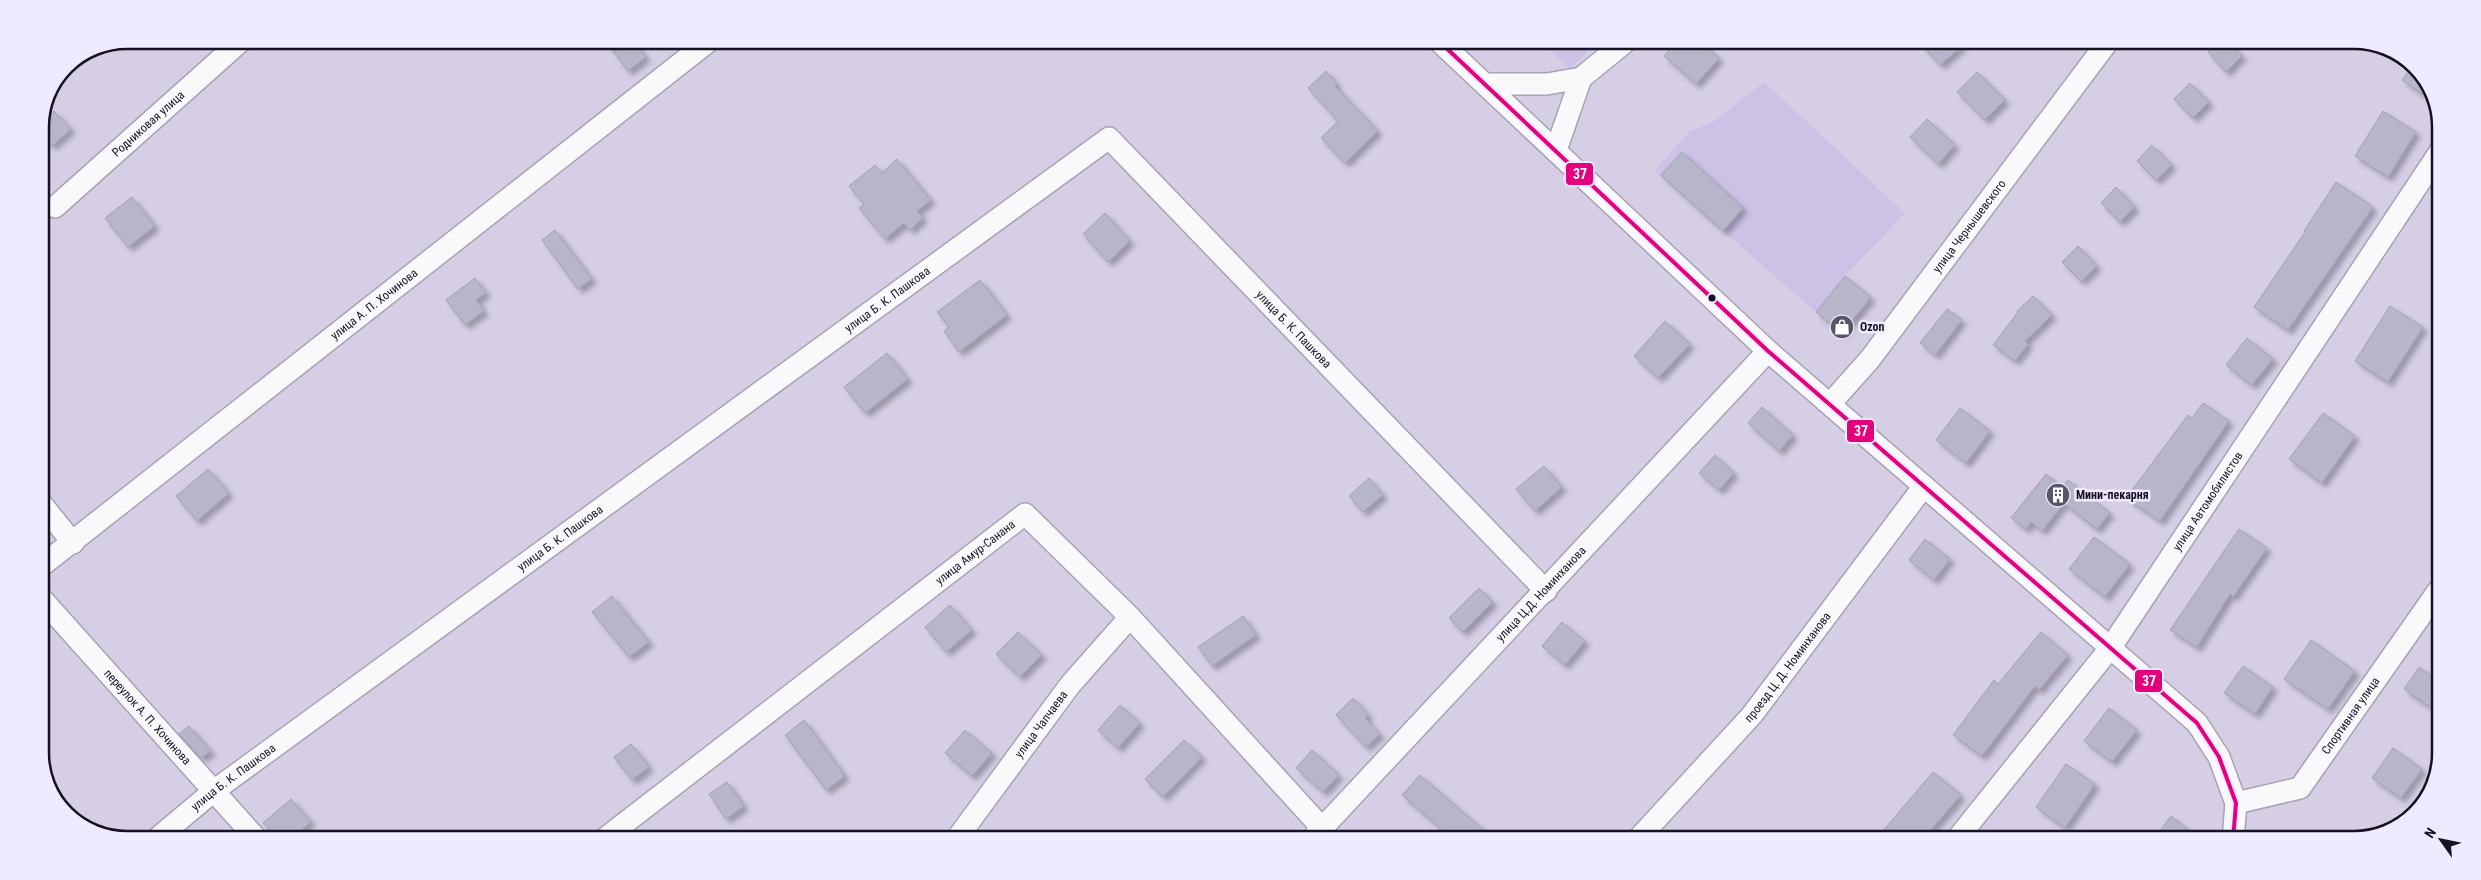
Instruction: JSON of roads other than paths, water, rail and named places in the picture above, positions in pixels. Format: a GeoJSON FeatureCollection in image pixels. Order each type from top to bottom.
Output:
{"type":"FeatureCollection","features":[{"type":"Feature","properties":{"kind":"street","name":"Родниковая улица"},"geometry":{"type":"LineString","coordinates":[[55,207],[232,49]]}},
{"type":"Feature","properties":{"kind":"street","name":"улица А. П. Хочинова"},"geometry":{"type":"LineString","coordinates":[[49,561],[699,49]]}},
{"type":"Feature","properties":{"kind":"street"},"geometry":{"type":"LineString","coordinates":[[1448,49],[1768,351],[2197,723],[2219,757],[2236,803],[2234,831]]}},
{"type":"Feature","properties":{"kind":"street"},"geometry":{"type":"LineString","coordinates":[[1487,84],[1547,84],[1581,78],[1617,49]]}},
{"type":"Feature","properties":{"kind":"street","name":"улица Чернышевского"},"geometry":{"type":"LineString","coordinates":[[1830,404],[1870,359],[2102,49]]}},
{"type":"Feature","properties":{"kind":"street"},"geometry":{"type":"LineString","coordinates":[[1556,150],[1581,78]]}},
{"type":"Feature","properties":{"kind":"street","name":"улица Б. К. Пашкова"},"geometry":{"type":"LineString","coordinates":[[166,831],[215,790],[1109,138],[1546,590]]}},
{"type":"Feature","properties":{"kind":"street","name":"улица Автомобилистов"},"geometry":{"type":"LineString","coordinates":[[1963,831],[2110,647],[2432,164]]}},
{"type":"Feature","properties":{"kind":"street","name":"улица Ц.Д. Номинханова"},"geometry":{"type":"LineString","coordinates":[[1320,831],[1768,351]]}},
{"type":"Feature","properties":{"kind":"street","name":"проезд Ц. Д. Номинханова"},"geometry":{"type":"LineString","coordinates":[[1644,831],[1752,715],[1924,486]]}},
{"type":"Feature","properties":{"kind":"street"},"geometry":{"type":"LineString","coordinates":[[49,513],[73,544]]}},
{"type":"Feature","properties":{"kind":"street","name":"улица Амур-Санана"},"geometry":{"type":"LineString","coordinates":[[614,831],[1026,514],[1130,617],[1316,831]]}},
{"type":"Feature","properties":{"kind":"street","name":"Спортивная улица"},"geometry":{"type":"LineString","coordinates":[[2236,803],[2300,788],[2432,600]]}},
{"type":"Feature","properties":{"kind":"street","name":"переулок А. П. Хочинова"},"geometry":{"type":"LineString","coordinates":[[49,607],[250,831]]}},
{"type":"Feature","properties":{"kind":"street","name":"улица Чапчаева"},"geometry":{"type":"LineString","coordinates":[[962,831],[1070,685],[1130,617]]}},
{"type":"Feature","properties":{"kind":"place","name":"Ozon"},"geometry":{"type":"Point","coordinates":[1842,327]}},
{"type":"Feature","properties":{"kind":"place","name":"Мини-пекарня"},"geometry":{"type":"Point","coordinates":[2058,495]}}]}
